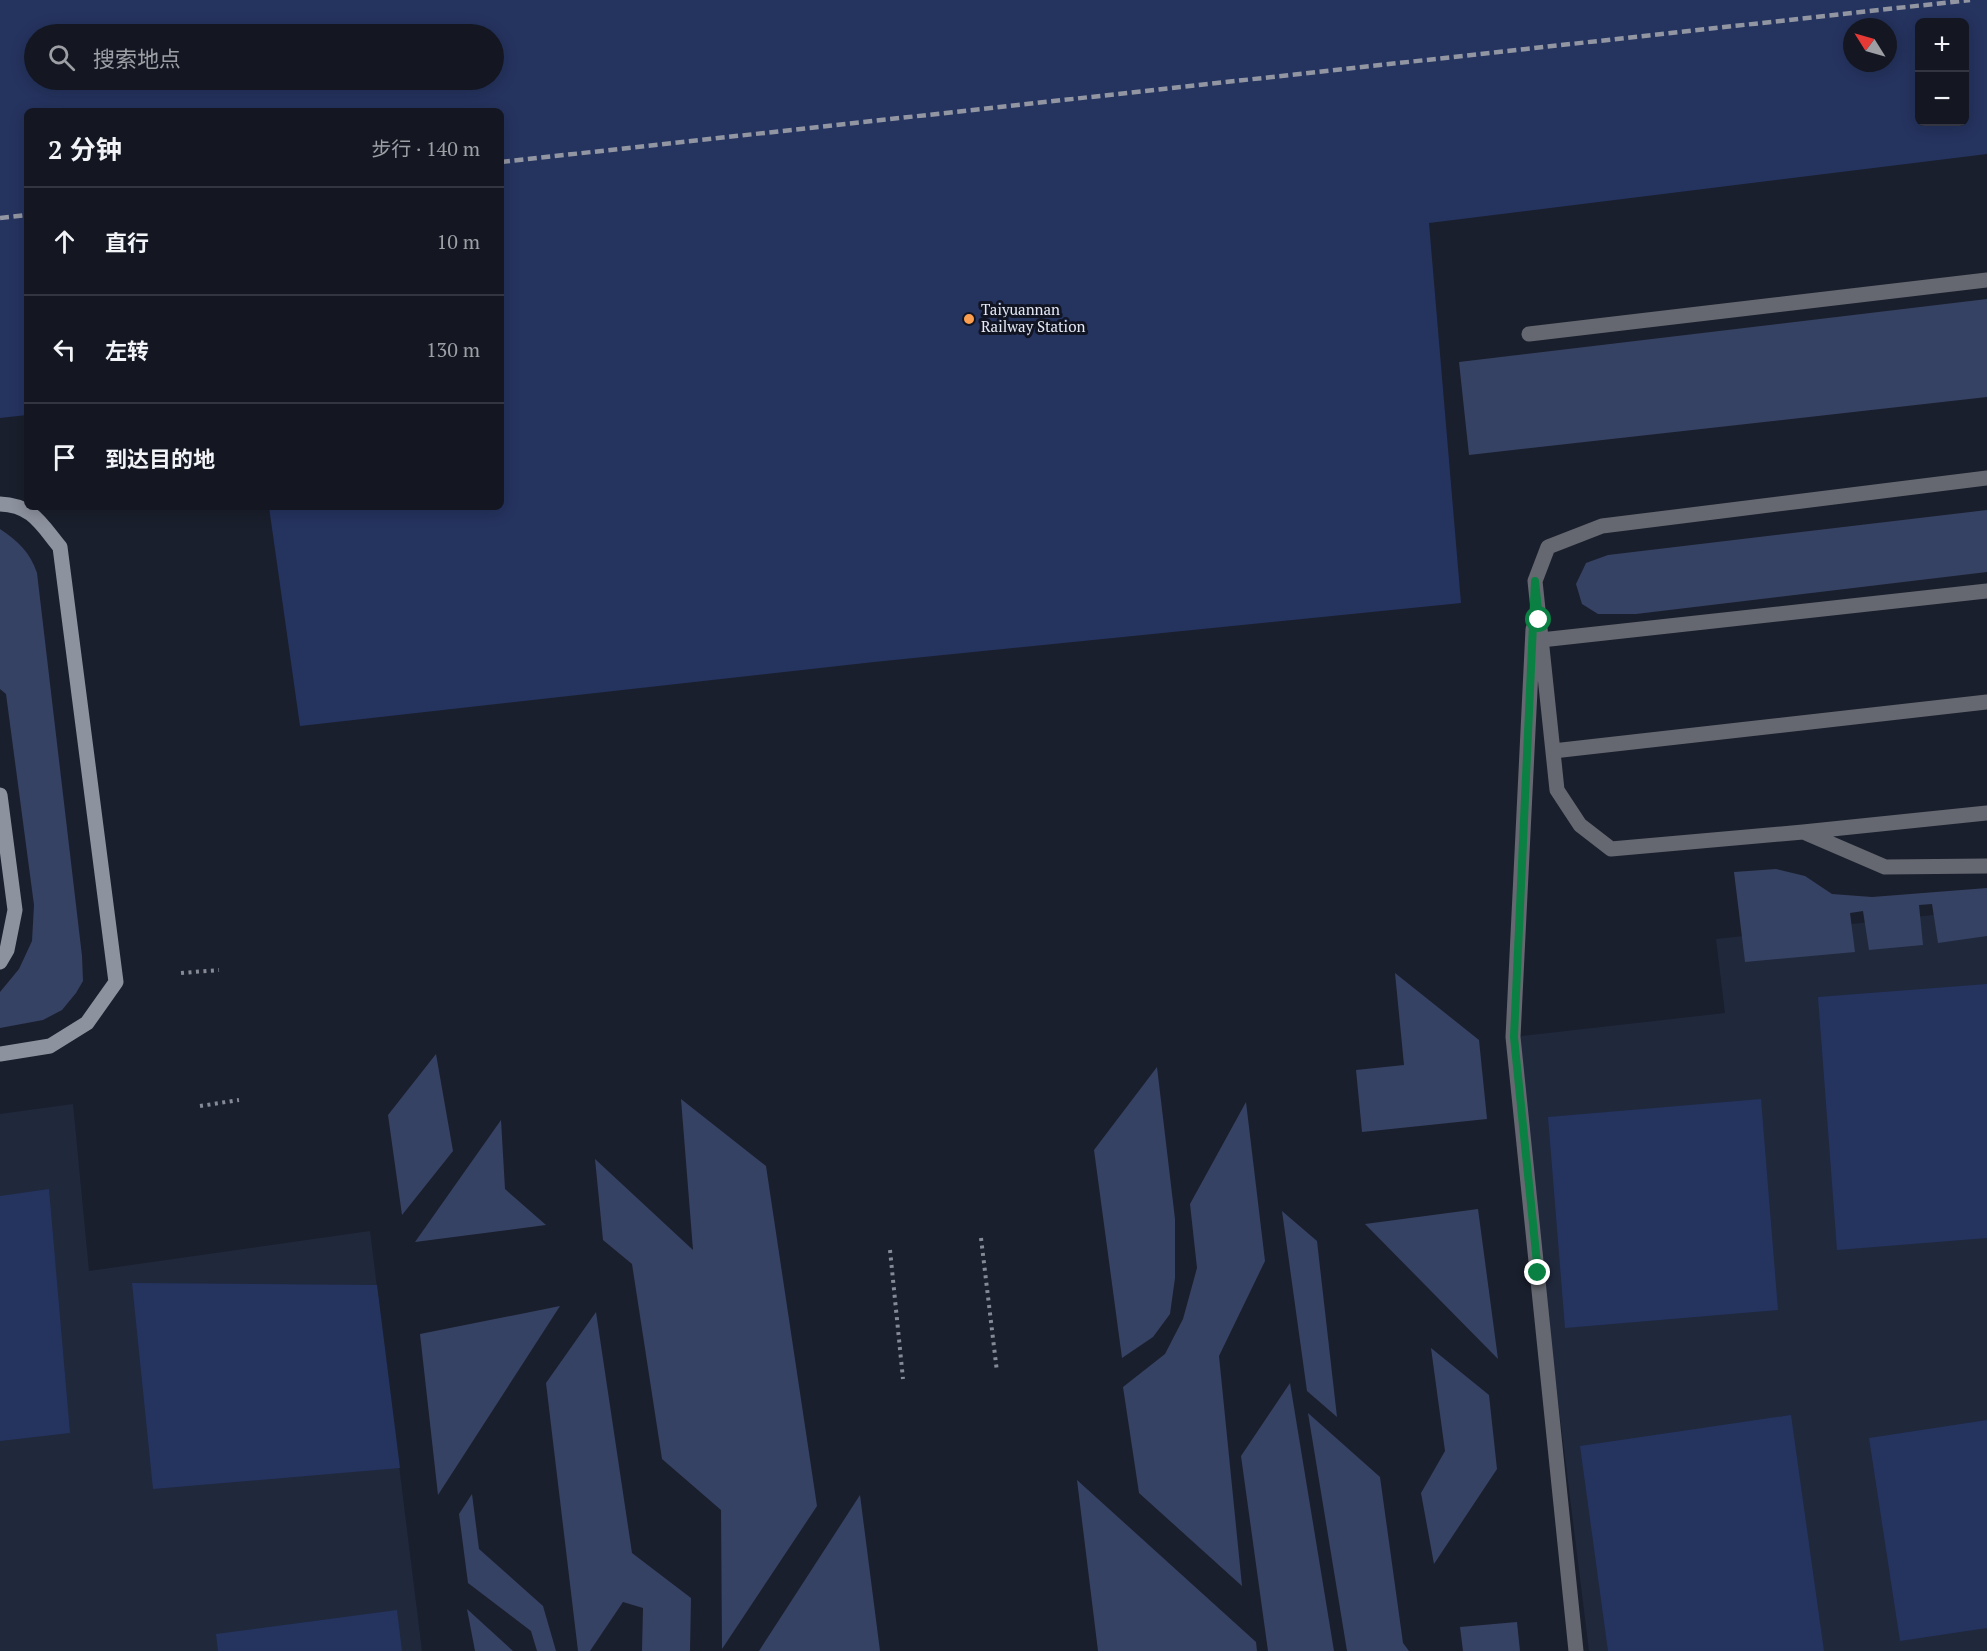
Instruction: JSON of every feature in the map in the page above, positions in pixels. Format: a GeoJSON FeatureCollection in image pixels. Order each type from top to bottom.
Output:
{"type":"FeatureCollection","features":[{"type":"Feature","properties":{"kind":"street"},"geometry":{"type":"LineString","coordinates":[[0,504],[11,504],[24,509]]}},
{"type":"Feature","properties":{"kind":"street"},"geometry":{"type":"LineString","coordinates":[[0,1054],[50,1046],[87,1023],[116,982],[60,547],[31,512],[26,510]]}},
{"type":"Feature","properties":{"kind":"street"},"geometry":{"type":"LineString","coordinates":[[0,795],[15,910],[7,950],[0,962]]}},
{"type":"Feature","properties":{"kind":"lane"},"geometry":{"type":"LineString","coordinates":[[1529,334],[1987,280]]}},
{"type":"Feature","properties":{"kind":"lane"},"geometry":{"type":"LineString","coordinates":[[1576,1651],[1514,1037],[1535,581],[1548,547],[1602,526],[1987,478]]}},
{"type":"Feature","properties":{"kind":"lane"},"geometry":{"type":"LineString","coordinates":[[1535,581],[1557,790],[1580,825],[1611,849],[1987,813]]}},
{"type":"Feature","properties":{"kind":"lane"},"geometry":{"type":"LineString","coordinates":[[1541,640],[1987,591]]}},
{"type":"Feature","properties":{"kind":"lane"},"geometry":{"type":"LineString","coordinates":[[1553,751],[1987,702]]}},
{"type":"Feature","properties":{"kind":"lane"},"geometry":{"type":"LineString","coordinates":[[1803,832],[1885,867],[1987,866]]}},
{"type":"Feature","properties":{"kind":"path"},"geometry":{"type":"LineString","coordinates":[[181,973],[219,970]]}},
{"type":"Feature","properties":{"kind":"path"},"geometry":{"type":"LineString","coordinates":[[200,1106],[239,1100]]}},
{"type":"Feature","properties":{"kind":"path"},"geometry":{"type":"LineString","coordinates":[[981,1238],[997,1372]]}},
{"type":"Feature","properties":{"kind":"path"},"geometry":{"type":"LineString","coordinates":[[890,1250],[903,1379]]}},
{"type":"Feature","properties":{"kind":"shaded area"},"geometry":{"type":"Polygon","coordinates":[[[1987,299],[1987,397],[1469,455],[1459,362],[1987,299]]]}},
{"type":"Feature","properties":{"kind":"shaded area"},"geometry":{"type":"Polygon","coordinates":[[[1987,510],[1987,572],[1636,614],[1598,614],[1582,604],[1576,584],[1586,563],[1608,555],[1987,510]]]}},
{"type":"Feature","properties":{"kind":"shaded area"},"geometry":{"type":"Polygon","coordinates":[[[0,529],[23,548],[37,573],[82,956],[83,981],[62,1010],[43,1020],[0,1028],[0,992],[19,969],[32,941],[34,905],[6,694],[0,689],[0,529]]]}},
{"type":"Feature","properties":{"kind":"shaded area"},"geometry":{"type":"Polygon","coordinates":[[[1776,869],[1805,876],[1832,894],[1872,897],[1987,888],[1987,936],[1938,943],[1932,904],[1919,905],[1923,945],[1869,950],[1863,911],[1850,913],[1855,952],[1745,962],[1734,872],[1776,869]]]}},
{"type":"Feature","properties":{"kind":"shaded area"},"geometry":{"type":"Polygon","coordinates":[[[1987,909],[1987,1651],[1589,1651],[1513,1037],[1725,1013],[1716,939],[1987,909]]]}},
{"type":"Feature","properties":{"kind":"shaded area"},"geometry":{"type":"Polygon","coordinates":[[[1395,973],[1479,1040],[1487,1119],[1362,1132],[1356,1070],[1404,1065],[1395,973]]]}},
{"type":"Feature","properties":{"kind":"shaded area"},"geometry":{"type":"Polygon","coordinates":[[[436,1054],[453,1151],[402,1215],[388,1115],[436,1054]]]}},
{"type":"Feature","properties":{"kind":"shaded area"},"geometry":{"type":"Polygon","coordinates":[[[1157,1067],[1175,1219],[1175,1278],[1170,1314],[1153,1337],[1122,1358],[1094,1150],[1157,1067]]]}},
{"type":"Feature","properties":{"kind":"shaded area"},"geometry":{"type":"Polygon","coordinates":[[[681,1099],[766,1166],[817,1506],[722,1649],[721,1510],[662,1459],[632,1264],[603,1240],[595,1159],[693,1250],[681,1099]]]}},
{"type":"Feature","properties":{"kind":"shaded area"},"geometry":{"type":"Polygon","coordinates":[[[1246,1102],[1265,1261],[1219,1356],[1242,1586],[1139,1493],[1123,1387],[1165,1354],[1183,1319],[1197,1268],[1190,1204],[1246,1102]]]}},
{"type":"Feature","properties":{"kind":"shaded area"},"geometry":{"type":"Polygon","coordinates":[[[73,1104],[89,1271],[370,1231],[422,1651],[0,1651],[0,1114],[73,1104]]]}},
{"type":"Feature","properties":{"kind":"shaded area"},"geometry":{"type":"Polygon","coordinates":[[[501,1120],[505,1189],[546,1225],[415,1242],[501,1120]]]}},
{"type":"Feature","properties":{"kind":"shaded area"},"geometry":{"type":"Polygon","coordinates":[[[1478,1209],[1498,1359],[1365,1224],[1478,1209]]]}},
{"type":"Feature","properties":{"kind":"shaded area"},"geometry":{"type":"Polygon","coordinates":[[[1282,1211],[1317,1241],[1337,1417],[1307,1391],[1282,1211]]]}},
{"type":"Feature","properties":{"kind":"shaded area"},"geometry":{"type":"Polygon","coordinates":[[[560,1306],[438,1495],[420,1334],[560,1306]]]}},
{"type":"Feature","properties":{"kind":"shaded area"},"geometry":{"type":"Polygon","coordinates":[[[596,1312],[632,1553],[691,1598],[690,1651],[642,1651],[643,1608],[623,1602],[590,1651],[578,1651],[546,1383],[596,1312]]]}},
{"type":"Feature","properties":{"kind":"shaded area"},"geometry":{"type":"Polygon","coordinates":[[[1431,1348],[1489,1395],[1497,1469],[1434,1564],[1421,1493],[1445,1451],[1431,1348]]]}},
{"type":"Feature","properties":{"kind":"shaded area"},"geometry":{"type":"Polygon","coordinates":[[[1290,1383],[1334,1651],[1268,1651],[1241,1456],[1290,1383]]]}},
{"type":"Feature","properties":{"kind":"shaded area"},"geometry":{"type":"Polygon","coordinates":[[[1308,1413],[1380,1477],[1403,1643],[1409,1651],[1347,1651],[1308,1413]]]}},
{"type":"Feature","properties":{"kind":"shaded area"},"geometry":{"type":"Polygon","coordinates":[[[1077,1480],[1256,1642],[1257,1651],[1098,1651],[1077,1480]]]}},
{"type":"Feature","properties":{"kind":"shaded area"},"geometry":{"type":"Polygon","coordinates":[[[472,1494],[479,1549],[543,1606],[556,1651],[537,1651],[531,1631],[468,1583],[459,1514],[472,1494]]]}},
{"type":"Feature","properties":{"kind":"shaded area"},"geometry":{"type":"Polygon","coordinates":[[[860,1495],[880,1651],[759,1651],[860,1495]]]}},
{"type":"Feature","properties":{"kind":"shaded area"},"geometry":{"type":"Polygon","coordinates":[[[467,1609],[513,1651],[475,1651],[467,1609]]]}},
{"type":"Feature","properties":{"kind":"shaded area"},"geometry":{"type":"Polygon","coordinates":[[[1517,1622],[1520,1651],[1463,1651],[1460,1627],[1517,1622]]]}},
{"type":"Feature","properties":{"kind":"building","name":"Taiyuannan Railway Station"},"geometry":{"type":"Polygon","coordinates":[[[0,0],[1987,0],[1987,154],[1429,223],[1461,603],[874,662],[300,726],[269,510],[504,510],[504,108],[24,108],[24,415],[0,418],[0,0]]]}},
{"type":"Feature","properties":{"kind":"building"},"geometry":{"type":"Polygon","coordinates":[[[1987,984],[1987,1238],[1837,1250],[1818,997],[1987,984]]]}},
{"type":"Feature","properties":{"kind":"building"},"geometry":{"type":"Polygon","coordinates":[[[1761,1099],[1778,1310],[1565,1328],[1548,1117],[1761,1099]]]}},
{"type":"Feature","properties":{"kind":"building"},"geometry":{"type":"Polygon","coordinates":[[[49,1189],[70,1433],[0,1441],[0,1196],[49,1189]]]}},
{"type":"Feature","properties":{"kind":"building"},"geometry":{"type":"Polygon","coordinates":[[[132,1283],[377,1285],[400,1468],[153,1489],[132,1283]]]}},
{"type":"Feature","properties":{"kind":"building"},"geometry":{"type":"Polygon","coordinates":[[[1791,1415],[1824,1651],[1608,1651],[1580,1446],[1791,1415]]]}},
{"type":"Feature","properties":{"kind":"building"},"geometry":{"type":"Polygon","coordinates":[[[1987,1420],[1987,1628],[1900,1641],[1869,1438],[1987,1420]]]}},
{"type":"Feature","properties":{"kind":"building"},"geometry":{"type":"Polygon","coordinates":[[[397,1610],[402,1651],[218,1651],[216,1634],[397,1610]]]}},
{"type":"Feature","properties":{"kind":"railway"},"geometry":{"type":"LineString","coordinates":[[504,162],[1970,0]]}},
{"type":"Feature","properties":{"kind":"railway"},"geometry":{"type":"LineString","coordinates":[[0,218],[24,215]]}},
{"type":"Feature","properties":{"kind":"place","name":"Taiyuannan Railway Station"},"geometry":{"type":"Point","coordinates":[969,319]}},
{"type":"Feature","properties":{"kind":"route"},"geometry":{"type":"LineString","coordinates":[[1538,1273],[1514,1037],[1535,581],[1539,620]]}}]}
